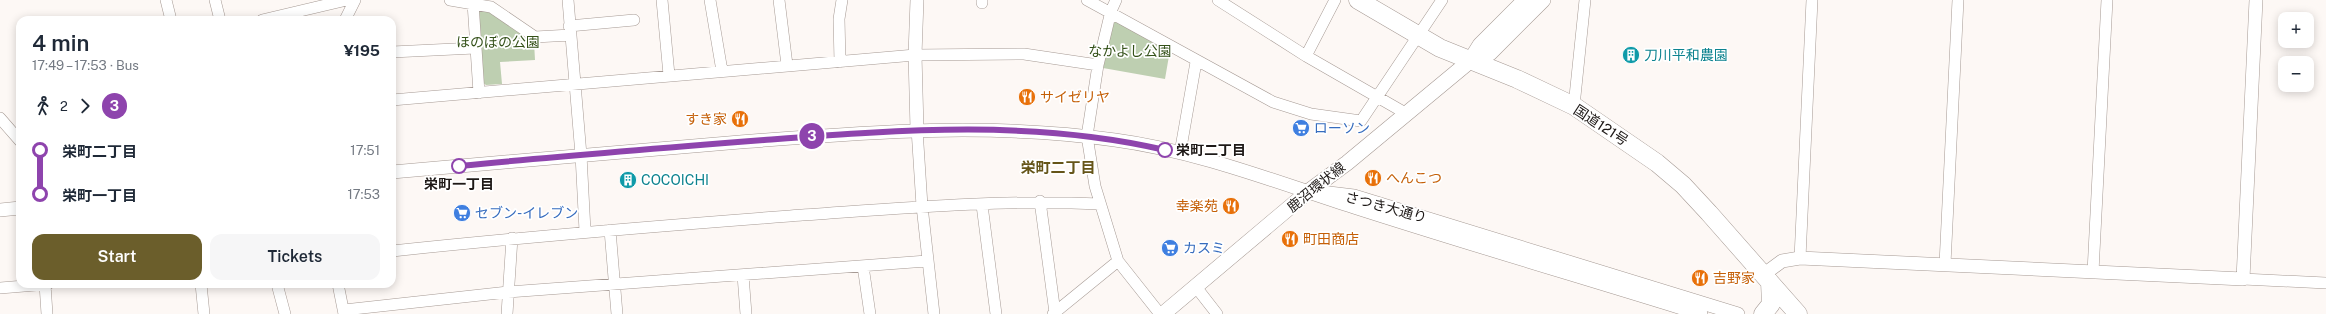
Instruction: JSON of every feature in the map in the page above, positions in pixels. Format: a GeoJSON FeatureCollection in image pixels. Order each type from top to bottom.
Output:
{"type":"FeatureCollection","features":[{"type":"Feature","properties":{"kind":"highway","name":"国道121号"},"geometry":{"type":"LineString","coordinates":[[1358,0],[1419,36],[1470,61],[1531,85],[1574,106],[1657,162],[1683,185],[1798,314]]}},
{"type":"Feature","properties":{"kind":"highway"},"geometry":{"type":"LineString","coordinates":[[1763,314],[1772,304],[1767,279]]}},
{"type":"Feature","properties":{"kind":"main road","name":"鹿沼環状線"},"geometry":{"type":"LineString","coordinates":[[1162,314],[1309,191],[1407,114],[1470,61],[1480,45],[1525,0]]}},
{"type":"Feature","properties":{"kind":"main road","name":"鹿沼環状線"},"geometry":{"type":"LineString","coordinates":[[1470,61],[1490,53],[1543,0]]}},
{"type":"Feature","properties":{"kind":"street"},"geometry":{"type":"LineString","coordinates":[[166,0],[170,16]]}},
{"type":"Feature","properties":{"kind":"street"},"geometry":{"type":"LineString","coordinates":[[215,0],[219,16]]}},
{"type":"Feature","properties":{"kind":"street"},"geometry":{"type":"LineString","coordinates":[[279,16],[347,0]]}},
{"type":"Feature","properties":{"kind":"street"},"geometry":{"type":"LineString","coordinates":[[347,16],[355,0]]}},
{"type":"Feature","properties":{"kind":"street"},"geometry":{"type":"LineString","coordinates":[[450,0],[491,7],[535,37],[634,20]]}},
{"type":"Feature","properties":{"kind":"street"},"geometry":{"type":"LineString","coordinates":[[568,0],[581,155],[585,231]]}},
{"type":"Feature","properties":{"kind":"street"},"geometry":{"type":"LineString","coordinates":[[662,0],[669,75]]}},
{"type":"Feature","properties":{"kind":"street"},"geometry":{"type":"LineString","coordinates":[[710,0],[722,71]]}},
{"type":"Feature","properties":{"kind":"street"},"geometry":{"type":"LineString","coordinates":[[779,0],[787,65]]}},
{"type":"Feature","properties":{"kind":"street"},"geometry":{"type":"LineString","coordinates":[[840,62],[839,18],[842,0]]}},
{"type":"Feature","properties":{"kind":"street"},"geometry":{"type":"LineString","coordinates":[[917,0],[915,55],[917,129],[927,262],[934,314]]}},
{"type":"Feature","properties":{"kind":"street"},"geometry":{"type":"LineString","coordinates":[[1087,0],[1111,11],[1196,62],[1273,102],[1311,114],[1361,121],[1376,96],[1419,36],[1442,0]]}},
{"type":"Feature","properties":{"kind":"street"},"geometry":{"type":"LineString","coordinates":[[1116,0],[1111,11],[1098,65],[1087,136],[1100,204],[1118,261],[1162,314]]}},
{"type":"Feature","properties":{"kind":"street"},"geometry":{"type":"LineString","coordinates":[[1218,0],[1306,56],[1407,114]]}},
{"type":"Feature","properties":{"kind":"street"},"geometry":{"type":"LineString","coordinates":[[1306,56],[1335,0]]}},
{"type":"Feature","properties":{"kind":"street"},"geometry":{"type":"LineString","coordinates":[[1574,106],[1585,0]]}},
{"type":"Feature","properties":{"kind":"street"},"geometry":{"type":"LineString","coordinates":[[1800,258],[1812,0]]}},
{"type":"Feature","properties":{"kind":"street"},"geometry":{"type":"LineString","coordinates":[[1945,264],[1958,0]]}},
{"type":"Feature","properties":{"kind":"street"},"geometry":{"type":"LineString","coordinates":[[2093,272],[2107,0]]}},
{"type":"Feature","properties":{"kind":"street"},"geometry":{"type":"LineString","coordinates":[[2243,278],[2256,0]]}},
{"type":"Feature","properties":{"kind":"street"},"geometry":{"type":"LineString","coordinates":[[473,3],[479,94]]}},
{"type":"Feature","properties":{"kind":"street"},"geometry":{"type":"LineString","coordinates":[[396,52],[475,48]]}},
{"type":"Feature","properties":{"kind":"street"},"geometry":{"type":"LineString","coordinates":[[396,100],[479,94],[669,75],[915,55],[1024,54],[1098,65]]}},
{"type":"Feature","properties":{"kind":"street"},"geometry":{"type":"LineString","coordinates":[[1180,153],[1196,62]]}},
{"type":"Feature","properties":{"kind":"street"},"geometry":{"type":"LineString","coordinates":[[0,118],[16,136]]}},
{"type":"Feature","properties":{"kind":"street"},"geometry":{"type":"LineString","coordinates":[[396,172],[581,155],[917,129],[999,130],[1087,136],[1119,140],[1180,153],[1309,191]]}},
{"type":"Feature","properties":{"kind":"street","name":"さつき大通り"},"geometry":{"type":"LineString","coordinates":[[1309,191],[1683,311],[1701,314]]}},
{"type":"Feature","properties":{"kind":"street","name":"さつき大通り"},"geometry":{"type":"LineString","coordinates":[[1309,191],[1354,196],[1738,314]]}},
{"type":"Feature","properties":{"kind":"street"},"geometry":{"type":"LineString","coordinates":[[396,251],[585,231],[922,206],[982,205],[1040,201],[1100,204]]}},
{"type":"Feature","properties":{"kind":"street"},"geometry":{"type":"LineString","coordinates":[[1040,201],[1054,313]]}},
{"type":"Feature","properties":{"kind":"street"},"geometry":{"type":"LineString","coordinates":[[982,205],[996,314]]}},
{"type":"Feature","properties":{"kind":"street"},"geometry":{"type":"LineString","coordinates":[[0,210],[16,208]]}},
{"type":"Feature","properties":{"kind":"street"},"geometry":{"type":"LineString","coordinates":[[610,230],[617,314]]}},
{"type":"Feature","properties":{"kind":"street"},"geometry":{"type":"LineString","coordinates":[[507,314],[512,238]]}},
{"type":"Feature","properties":{"kind":"street"},"geometry":{"type":"LineString","coordinates":[[1767,279],[1782,261],[1800,258],[2326,283]]}},
{"type":"Feature","properties":{"kind":"street"},"geometry":{"type":"LineString","coordinates":[[1054,313],[1118,261]]}},
{"type":"Feature","properties":{"kind":"street"},"geometry":{"type":"LineString","coordinates":[[339,288],[344,312],[508,292],[927,262]]}},
{"type":"Feature","properties":{"kind":"street"},"geometry":{"type":"LineString","coordinates":[[863,266],[870,314]]}},
{"type":"Feature","properties":{"kind":"street"},"geometry":{"type":"LineString","coordinates":[[743,275],[746,314]]}},
{"type":"Feature","properties":{"kind":"street"},"geometry":{"type":"LineString","coordinates":[[0,288],[16,287]]}},
{"type":"Feature","properties":{"kind":"street"},"geometry":{"type":"LineString","coordinates":[[1196,287],[1217,314]]}},
{"type":"Feature","properties":{"kind":"street"},"geometry":{"type":"LineString","coordinates":[[46,288],[47,314]]}},
{"type":"Feature","properties":{"kind":"street"},"geometry":{"type":"LineString","coordinates":[[201,288],[204,314]]}},
{"type":"Feature","properties":{"kind":"street"},"geometry":{"type":"LineString","coordinates":[[278,288],[285,314]]}},
{"type":"Feature","properties":{"kind":"green space","name":"ほのぼの公園"},"geometry":{"type":"Polygon","coordinates":[[[483,7],[534,42],[535,60],[500,62],[502,84],[486,85],[482,82],[477,10],[483,7]]]}},
{"type":"Feature","properties":{"kind":"green space","name":"なかよし公園"},"geometry":{"type":"Polygon","coordinates":[[[1119,20],[1170,50],[1165,79],[1103,68],[1111,24],[1119,20]]]}},
{"type":"Feature","properties":{"kind":"bus line","name":"3"},"geometry":{"type":"LineString","coordinates":[[459,166],[612,152],[872,131],[917,129],[999,130],[1087,136],[1119,140],[1165,150]]}},
{"type":"Feature","properties":{"kind":"place","name":"刀川平和農園"},"geometry":{"type":"Point","coordinates":[1631,55]}},
{"type":"Feature","properties":{"kind":"place","name":"サイゼリヤ"},"geometry":{"type":"Point","coordinates":[1027,97]}},
{"type":"Feature","properties":{"kind":"place","name":"すき家"},"geometry":{"type":"Point","coordinates":[740,119]}},
{"type":"Feature","properties":{"kind":"place","name":"ローソン"},"geometry":{"type":"Point","coordinates":[1301,128]}},
{"type":"Feature","properties":{"kind":"place","name":"栄町二丁目"},"geometry":{"type":"Point","coordinates":[1165,150]}},
{"type":"Feature","properties":{"kind":"place","name":"栄町一丁目"},"geometry":{"type":"Point","coordinates":[459,166]}},
{"type":"Feature","properties":{"kind":"place","name":"へんこつ"},"geometry":{"type":"Point","coordinates":[1373,178]}},
{"type":"Feature","properties":{"kind":"place","name":"COCOICHI"},"geometry":{"type":"Point","coordinates":[628,180]}},
{"type":"Feature","properties":{"kind":"place","name":"幸楽苑"},"geometry":{"type":"Point","coordinates":[1231,206]}},
{"type":"Feature","properties":{"kind":"place","name":"セブン-イレブン"},"geometry":{"type":"Point","coordinates":[462,213]}},
{"type":"Feature","properties":{"kind":"place","name":"町田商店"},"geometry":{"type":"Point","coordinates":[1290,239]}},
{"type":"Feature","properties":{"kind":"place","name":"カスミ"},"geometry":{"type":"Point","coordinates":[1170,248]}},
{"type":"Feature","properties":{"kind":"place","name":"吉野家"},"geometry":{"type":"Point","coordinates":[1700,278]}},
{"type":"Feature","properties":{"kind":"district","name":"栄町二丁目"},"geometry":{"type":"Point","coordinates":[1058,168]}}]}
